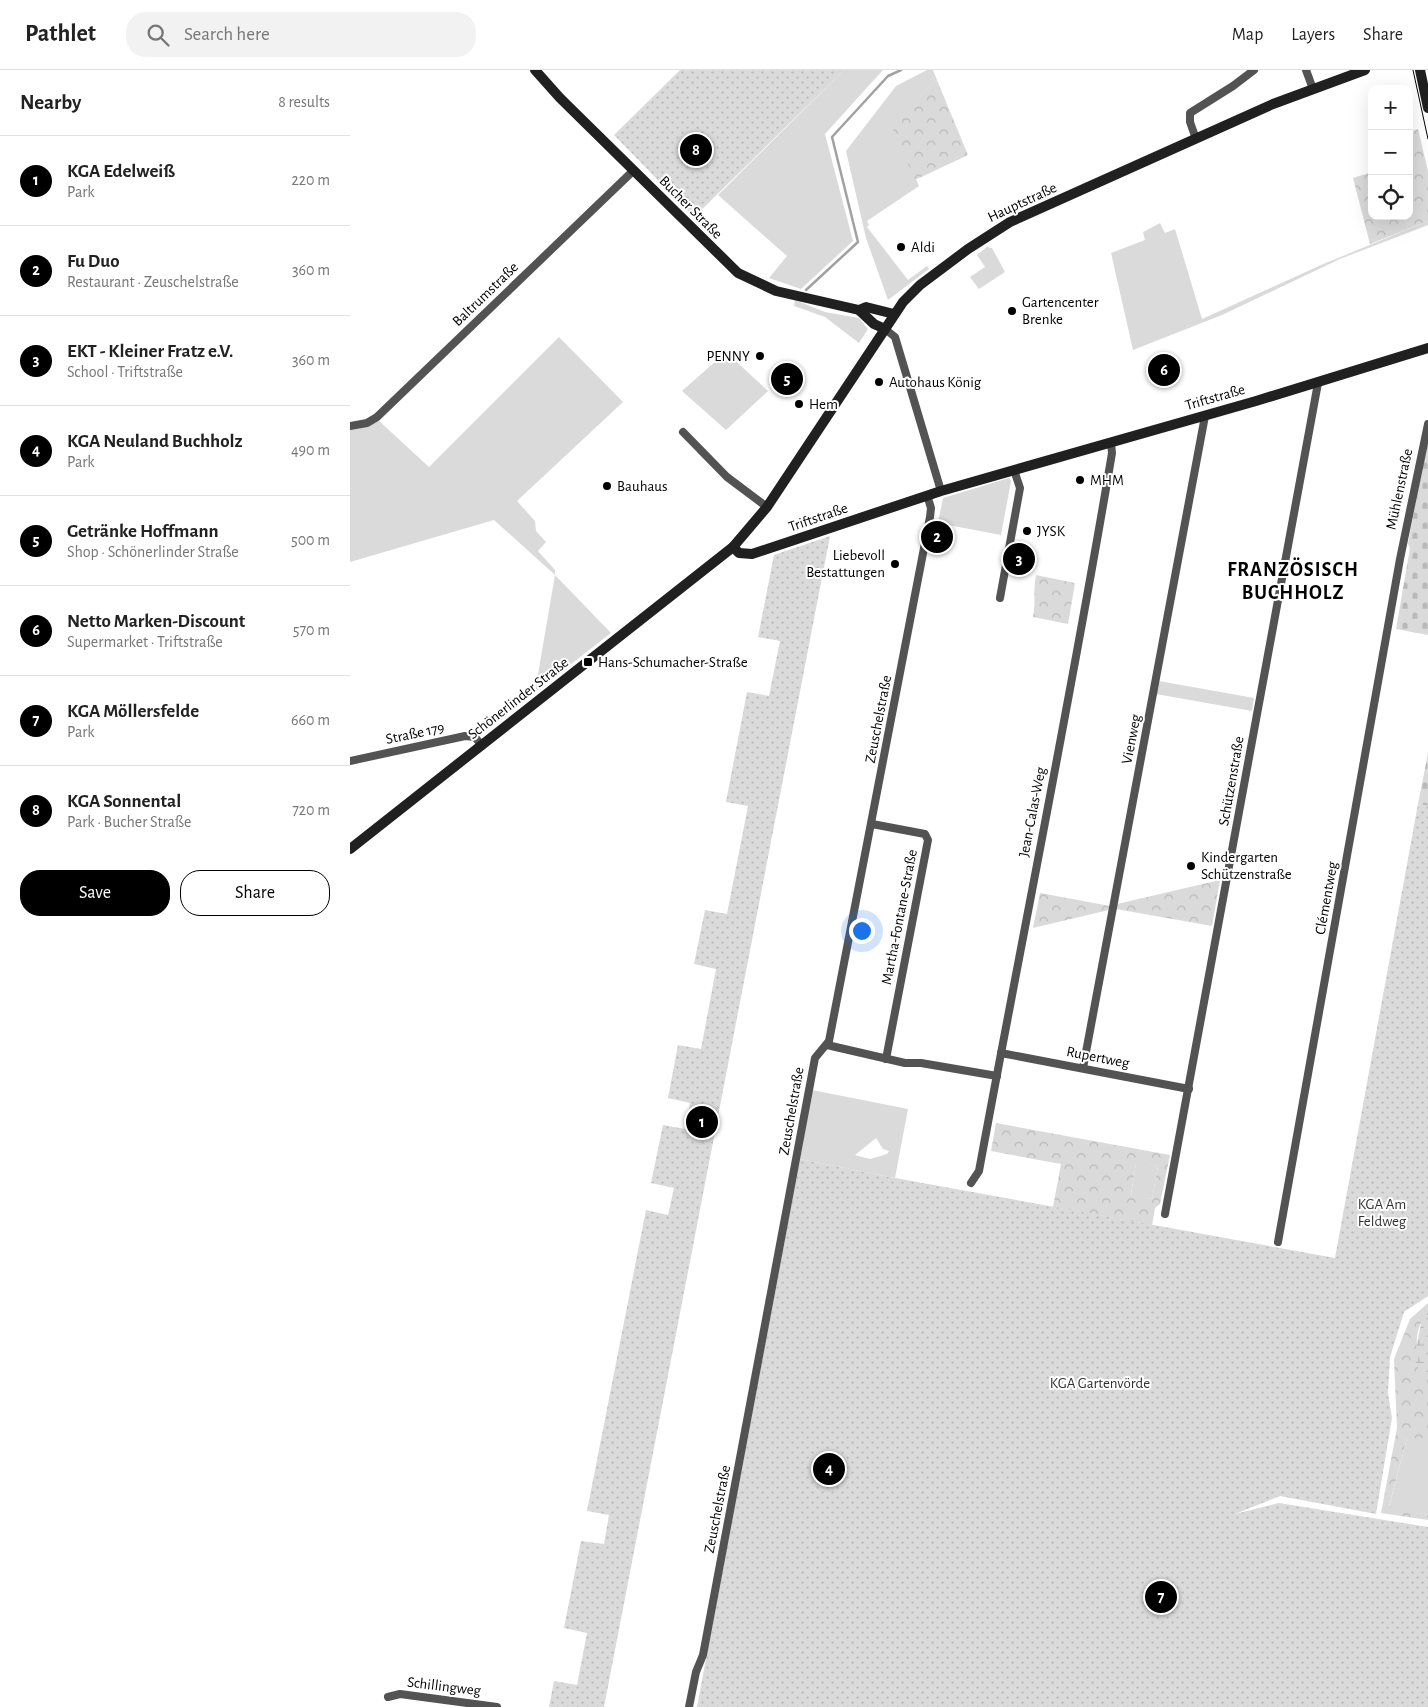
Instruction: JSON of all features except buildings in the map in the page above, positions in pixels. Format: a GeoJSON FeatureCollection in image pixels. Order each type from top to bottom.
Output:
{"type":"FeatureCollection","features":[{"type":"Feature","properties":{"kind":"main road","name":"Bucher Straße"},"geometry":{"type":"LineString","coordinates":[[535,70],[560,98],[716,253],[743,276],[786,294],[858,310],[874,324],[885,329]]}},
{"type":"Feature","properties":{"kind":"main road","name":"Hauptstraße"},"geometry":{"type":"LineString","coordinates":[[885,329],[894,314],[920,285],[996,229],[1273,104],[1366,70]]}},
{"type":"Feature","properties":{"kind":"main road"},"geometry":{"type":"LineString","coordinates":[[1420,70],[1428,108]]}},
{"type":"Feature","properties":{"kind":"main road","name":"Bucher Straße"},"geometry":{"type":"LineString","coordinates":[[858,310],[866,307],[894,314]]}},
{"type":"Feature","properties":{"kind":"main road","name":"Schönerlinder Straße"},"geometry":{"type":"LineString","coordinates":[[350,849],[733,547],[767,507],[885,329]]}},
{"type":"Feature","properties":{"kind":"main road","name":"Triftstraße"},"geometry":{"type":"LineString","coordinates":[[733,547],[739,552],[752,554],[927,495],[1205,416],[1426,350]]}},
{"type":"Feature","properties":{"kind":"street"},"geometry":{"type":"LineString","coordinates":[[1196,139],[1190,122],[1190,113],[1233,86],[1254,70]]}},
{"type":"Feature","properties":{"kind":"street"},"geometry":{"type":"LineString","coordinates":[[1306,70],[1314,89]]}},
{"type":"Feature","properties":{"kind":"street","name":"Baltrumstraße"},"geometry":{"type":"LineString","coordinates":[[350,426],[367,423],[377,417],[634,171]]}},
{"type":"Feature","properties":{"kind":"street"},"geometry":{"type":"LineString","coordinates":[[885,329],[895,337],[942,491]]}},
{"type":"Feature","properties":{"kind":"street","name":"Schützenstraße"},"geometry":{"type":"LineString","coordinates":[[1165,1214],[1318,383]]}},
{"type":"Feature","properties":{"kind":"street","name":"Vienweg"},"geometry":{"type":"LineString","coordinates":[[1083,1068],[1205,416]]}},
{"type":"Feature","properties":{"kind":"street","name":"Mühlenstraße"},"geometry":{"type":"LineString","coordinates":[[1400,559],[1428,424]]}},
{"type":"Feature","properties":{"kind":"street"},"geometry":{"type":"LineString","coordinates":[[683,432],[727,477],[767,507]]}},
{"type":"Feature","properties":{"kind":"street","name":"Jean-Calas-Weg"},"geometry":{"type":"LineString","coordinates":[[971,1183],[978,1171],[1001,1053],[1095,554],[1112,452],[1111,443]]}},
{"type":"Feature","properties":{"kind":"street"},"geometry":{"type":"LineString","coordinates":[[1000,598],[1020,488],[1014,470]]}},
{"type":"Feature","properties":{"kind":"street","name":"Zeuschelstraße"},"geometry":{"type":"LineString","coordinates":[[689,1707],[696,1672],[701,1664],[709,1628],[815,1058],[827,1045],[872,824],[930,517],[931,508],[927,495]]}},
{"type":"Feature","properties":{"kind":"street","name":"Clémentweg"},"geometry":{"type":"LineString","coordinates":[[1278,1242],[1400,559]]}},
{"type":"Feature","properties":{"kind":"street","name":"Straße 179"},"geometry":{"type":"LineString","coordinates":[[350,761],[465,736],[475,737],[482,746]]}},
{"type":"Feature","properties":{"kind":"street","name":"Martha-Fontane-Straße"},"geometry":{"type":"LineString","coordinates":[[872,824],[924,834],[928,840],[886,1059]]}},
{"type":"Feature","properties":{"kind":"street"},"geometry":{"type":"LineString","coordinates":[[827,1045],[886,1059],[996,1076]]}},
{"type":"Feature","properties":{"kind":"street","name":"Rupertweg"},"geometry":{"type":"LineString","coordinates":[[1001,1053],[1188,1089]]}},
{"type":"Feature","properties":{"kind":"street","name":"Schillingweg"},"geometry":{"type":"LineString","coordinates":[[388,1697],[400,1694],[497,1707]]}},
{"type":"Feature","properties":{"kind":"green space"},"geometry":{"type":"Polygon","coordinates":[[[680,70],[844,70],[694,217],[614,135],[680,70]]]}},
{"type":"Feature","properties":{"kind":"green space"},"geometry":{"type":"Polygon","coordinates":[[[844,70],[883,70],[825,134],[853,241],[801,289],[769,278],[787,256],[718,195],[844,70]]]}},
{"type":"Feature","properties":{"kind":"green space"},"geometry":{"type":"Polygon","coordinates":[[[927,70],[933,70],[937,80],[890,121],[919,186],[867,221],[869,225],[867,227],[908,280],[927,266],[929,269],[888,300],[866,238],[846,151],[896,86],[927,70]]]}},
{"type":"Feature","properties":{"kind":"green space"},"geometry":{"type":"Polygon","coordinates":[[[937,80],[968,155],[915,180],[889,121],[937,80]]]}},
{"type":"Feature","properties":{"kind":"green space"},"geometry":{"type":"Polygon","coordinates":[[[1418,129],[1428,171],[1428,221],[1370,244],[1353,178],[1368,173],[1368,220],[1413,220],[1413,131],[1418,129]]]}},
{"type":"Feature","properties":{"kind":"green space"},"geometry":{"type":"Polygon","coordinates":[[[1428,221],[1428,225],[1340,259],[1222,315],[1133,350],[1111,253],[1145,240],[1143,232],[1160,223],[1165,233],[1175,229],[1202,319],[1321,265],[1428,221]]]}},
{"type":"Feature","properties":{"kind":"green space"},"geometry":{"type":"Polygon","coordinates":[[[987,247],[992,248],[1005,272],[979,289],[970,277],[985,267],[977,255],[987,247]]]}},
{"type":"Feature","properties":{"kind":"green space"},"geometry":{"type":"Polygon","coordinates":[[[795,300],[825,312],[859,318],[868,329],[859,343],[825,317],[794,306],[795,300]]]}},
{"type":"Feature","properties":{"kind":"green space"},"geometry":{"type":"Polygon","coordinates":[[[559,337],[623,402],[517,501],[535,521],[536,531],[546,542],[538,551],[555,570],[555,575],[494,520],[350,562],[350,429],[356,429],[378,420],[429,467],[559,337]]]}},
{"type":"Feature","properties":{"kind":"green space"},"geometry":{"type":"Polygon","coordinates":[[[726,352],[768,391],[726,430],[682,391],[726,352]]]}},
{"type":"Feature","properties":{"kind":"green space"},"geometry":{"type":"Polygon","coordinates":[[[1428,438],[1428,635],[1396,629],[1410,548],[1408,544],[1428,438]]]}},
{"type":"Feature","properties":{"kind":"green space"},"geometry":{"type":"Polygon","coordinates":[[[1009,478],[1011,481],[1001,535],[938,523],[943,498],[1009,478]]]}},
{"type":"Feature","properties":{"kind":"green space"},"geometry":{"type":"Polygon","coordinates":[[[830,536],[604,1707],[549,1707],[554,1681],[577,1685],[587,1633],[564,1628],[581,1541],[604,1544],[609,1515],[587,1511],[646,1210],[668,1215],[674,1188],[651,1183],[663,1125],[685,1129],[690,1103],[668,1098],[678,1045],[701,1049],[716,969],[694,964],[705,910],[727,914],[748,806],[726,802],[747,692],[769,696],[780,641],[758,637],[774,555],[830,536]]]}},
{"type":"Feature","properties":{"kind":"green space"},"geometry":{"type":"Polygon","coordinates":[[[555,575],[611,633],[535,692],[555,575]]]}},
{"type":"Feature","properties":{"kind":"green space"},"geometry":{"type":"Polygon","coordinates":[[[1036,575],[1075,583],[1068,624],[1033,617],[1036,575]]]}},
{"type":"Feature","properties":{"kind":"green space"},"geometry":{"type":"Polygon","coordinates":[[[1159,681],[1254,698],[1252,711],[1156,694],[1159,681]]]}},
{"type":"Feature","properties":{"kind":"green space"},"geometry":{"type":"Polygon","coordinates":[[[1428,753],[1428,806],[1418,804],[1428,753]]]}},
{"type":"Feature","properties":{"kind":"green space"},"geometry":{"type":"Polygon","coordinates":[[[1418,804],[1428,806],[1428,1296],[1404,1312],[1390,1357],[1388,1393],[1392,1418],[1376,1514],[1280,1496],[1235,1514],[1279,1503],[1428,1527],[1428,1707],[697,1707],[800,1159],[1335,1258],[1418,804]]]}},
{"type":"Feature","properties":{"kind":"green space"},"geometry":{"type":"Polygon","coordinates":[[[1220,880],[1212,926],[1116,909],[1117,904],[1220,880]]]}},
{"type":"Feature","properties":{"kind":"green space"},"geometry":{"type":"Polygon","coordinates":[[[1040,893],[1110,906],[1109,910],[1033,928],[1040,893]]]}},
{"type":"Feature","properties":{"kind":"green space"},"geometry":{"type":"Polygon","coordinates":[[[812,1090],[908,1109],[895,1178],[800,1159],[812,1090]],[[876,1138],[855,1155],[870,1159],[887,1154],[889,1151],[883,1149],[876,1138]]]}},
{"type":"Feature","properties":{"kind":"green space"},"geometry":{"type":"Polygon","coordinates":[[[996,1123],[1170,1155],[1160,1204],[1155,1208],[1152,1225],[1053,1207],[1061,1164],[991,1151],[996,1123]],[[1136,1163],[1131,1195],[1152,1199],[1158,1166],[1136,1163]]]}},
{"type":"Feature","properties":{"kind":"green space"},"geometry":{"type":"Polygon","coordinates":[[[1136,1162],[1158,1166],[1152,1199],[1131,1196],[1136,1162]]]}},
{"type":"Feature","properties":{"kind":"green space"},"geometry":{"type":"Polygon","coordinates":[[[1428,1303],[1428,1315],[1423,1320],[1417,1334],[1417,1349],[1420,1372],[1428,1373],[1428,1438],[1407,1438],[1389,1506],[1428,1515],[1428,1520],[1381,1513],[1397,1428],[1394,1359],[1410,1319],[1428,1303]]]}},
{"type":"Feature","properties":{"kind":"green space"},"geometry":{"type":"Polygon","coordinates":[[[1428,1315],[1427,1374],[1420,1372],[1414,1358],[1422,1319],[1428,1315]]]}},
{"type":"Feature","properties":{"kind":"green space"},"geometry":{"type":"Polygon","coordinates":[[[1407,1438],[1428,1438],[1428,1515],[1389,1507],[1407,1438]]]}},
{"type":"Feature","properties":{"kind":"waterway"},"geometry":{"type":"LineString","coordinates":[[806,290],[858,242],[832,137],[888,76],[901,70]]}},
{"type":"Feature","properties":{"kind":"tram line"},"geometry":{"type":"LineString","coordinates":[[1413,70],[1428,139]]}},
{"type":"Feature","properties":{"kind":"place","name":"KGA Sonnental"},"geometry":{"type":"Point","coordinates":[696,150]}},
{"type":"Feature","properties":{"kind":"place","name":"Aldi"},"geometry":{"type":"Point","coordinates":[901,247]}},
{"type":"Feature","properties":{"kind":"place","name":"Gartencenter Brenke"},"geometry":{"type":"Point","coordinates":[1012,311]}},
{"type":"Feature","properties":{"kind":"place","name":"PENNY"},"geometry":{"type":"Point","coordinates":[760,356]}},
{"type":"Feature","properties":{"kind":"place","name":"Netto Marken-Discount"},"geometry":{"type":"Point","coordinates":[1164,370]}},
{"type":"Feature","properties":{"kind":"place","name":"Getränke Hoffmann"},"geometry":{"type":"Point","coordinates":[787,379]}},
{"type":"Feature","properties":{"kind":"place","name":"Autohaus König"},"geometry":{"type":"Point","coordinates":[879,382]}},
{"type":"Feature","properties":{"kind":"place","name":"Hem"},"geometry":{"type":"Point","coordinates":[799,404]}},
{"type":"Feature","properties":{"kind":"place","name":"MHM"},"geometry":{"type":"Point","coordinates":[1080,480]}},
{"type":"Feature","properties":{"kind":"place","name":"Bauhaus"},"geometry":{"type":"Point","coordinates":[607,486]}},
{"type":"Feature","properties":{"kind":"place","name":"JYSK"},"geometry":{"type":"Point","coordinates":[1027,531]}},
{"type":"Feature","properties":{"kind":"place","name":"Fu Duo"},"geometry":{"type":"Point","coordinates":[937,537]}},
{"type":"Feature","properties":{"kind":"place","name":"EKT - Kleiner Fratz e.V."},"geometry":{"type":"Point","coordinates":[1019,559]}},
{"type":"Feature","properties":{"kind":"place","name":"Liebevoll Bestattungen"},"geometry":{"type":"Point","coordinates":[895,564]}},
{"type":"Feature","properties":{"kind":"place","name":"Hans-Schumacher-Straße"},"geometry":{"type":"Point","coordinates":[588,662]}},
{"type":"Feature","properties":{"kind":"place","name":"Kindergarten Schützenstraße"},"geometry":{"type":"Point","coordinates":[1191,866]}},
{"type":"Feature","properties":{"kind":"place","name":"KGA Edelweiß"},"geometry":{"type":"Point","coordinates":[702,1122]}},
{"type":"Feature","properties":{"kind":"place","name":"KGA Neuland Buchholz"},"geometry":{"type":"Point","coordinates":[829,1469]}},
{"type":"Feature","properties":{"kind":"place","name":"KGA Möllersfelde"},"geometry":{"type":"Point","coordinates":[1161,1597]}},
{"type":"Feature","properties":{"kind":"district","name":"FRANZÖSISCH BUCHHOLZ"},"geometry":{"type":"Point","coordinates":[1293,580]}},
{"type":"Feature","properties":{"kind":"park label","name":"KGA Am Feldweg"},"geometry":{"type":"Point","coordinates":[1382,1212]}},
{"type":"Feature","properties":{"kind":"park label","name":"KGA Gartenvörde"},"geometry":{"type":"Point","coordinates":[1100,1383]}}]}
